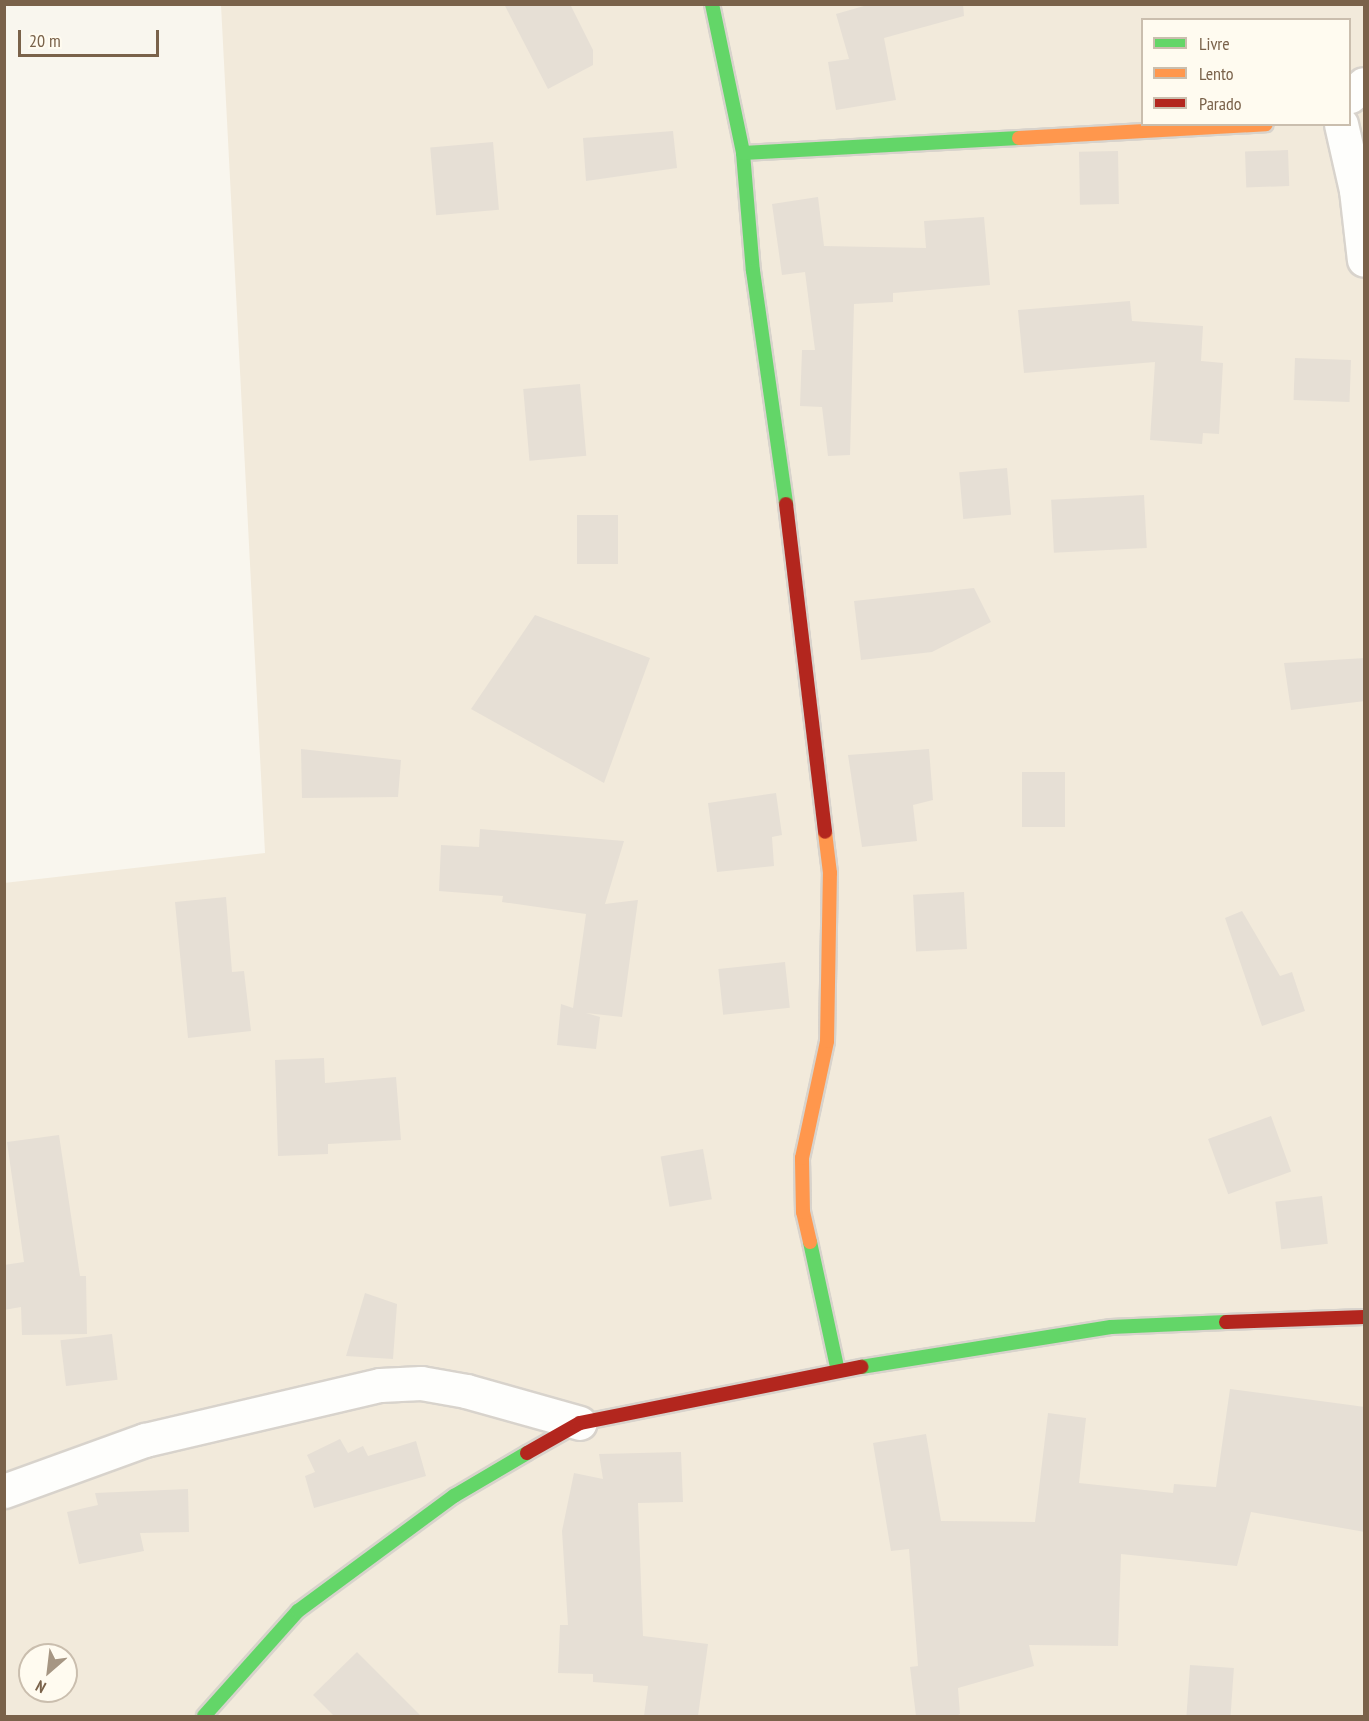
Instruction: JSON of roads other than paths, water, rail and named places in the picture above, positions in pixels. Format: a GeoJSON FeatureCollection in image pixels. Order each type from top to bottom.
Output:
{"type":"FeatureCollection","features":[{"type":"Feature","properties":{"kind":"street"},"geometry":{"type":"LineString","coordinates":[[712,4],[743,153],[753,271],[787,510],[830,873],[827,1041],[802,1158],[803,1212],[838,1371]]}},
{"type":"Feature","properties":{"kind":"street"},"geometry":{"type":"LineString","coordinates":[[1351,95],[1365,84]]}},
{"type":"Feature","properties":{"kind":"street"},"geometry":{"type":"LineString","coordinates":[[743,153],[1230,126]]}},
{"type":"Feature","properties":{"kind":"street"},"geometry":{"type":"LineString","coordinates":[[1341,126],[1356,190],[1365,260]]}},
{"type":"Feature","properties":{"kind":"street"},"geometry":{"type":"LineString","coordinates":[[204,1716],[298,1611],[314,1598],[454,1496],[580,1423],[838,1371],[1111,1327],[1365,1317]]}},
{"type":"Feature","properties":{"kind":"street"},"geometry":{"type":"LineString","coordinates":[[4,1491],[145,1440],[380,1385],[421,1383],[466,1391],[580,1423]]}}]}
